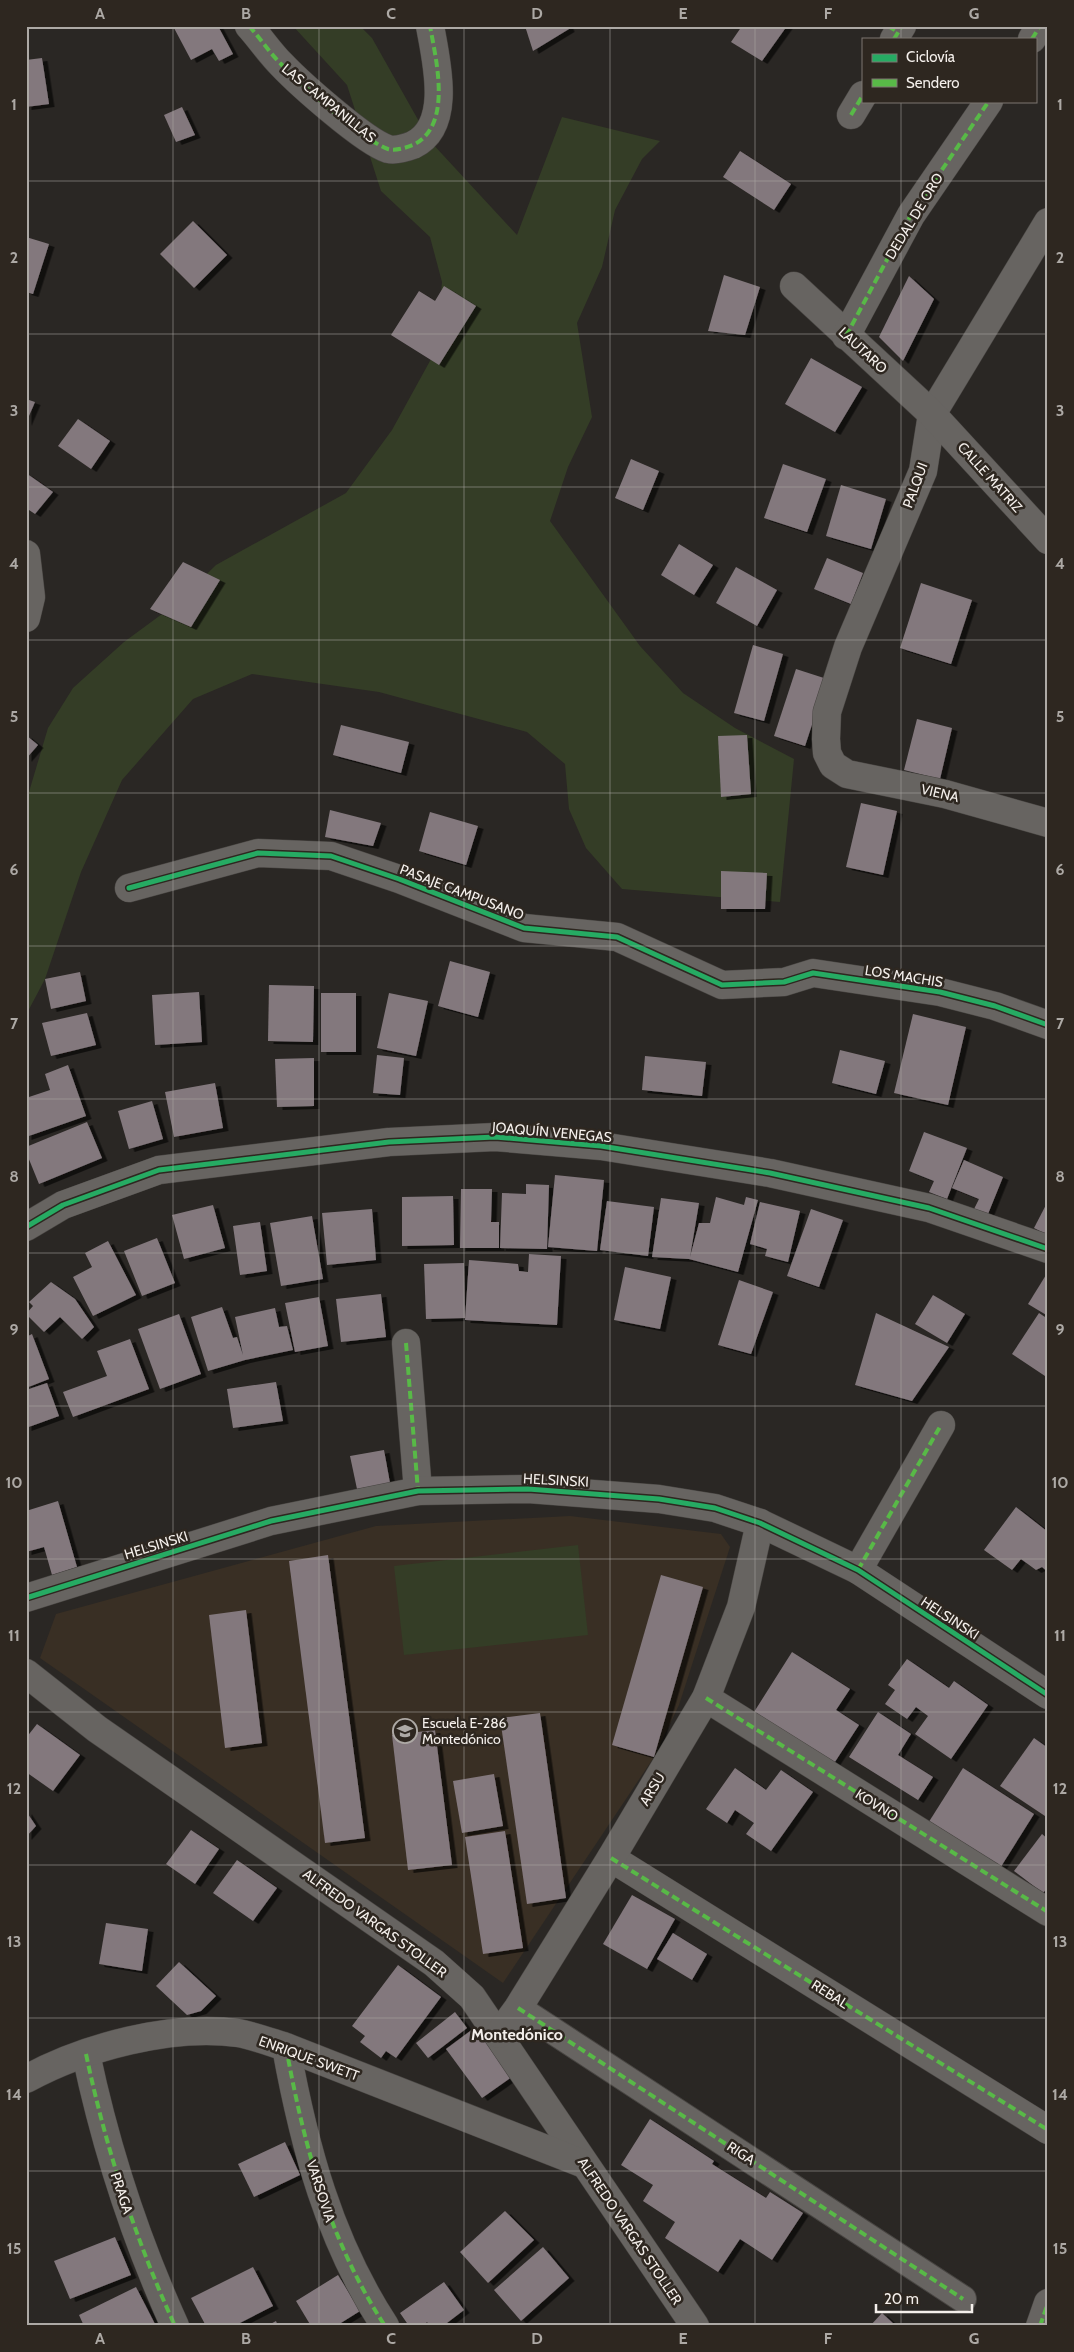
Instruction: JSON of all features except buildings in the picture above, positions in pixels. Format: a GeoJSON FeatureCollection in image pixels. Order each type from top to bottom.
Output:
{"type":"FeatureCollection","features":[{"type":"Feature","properties":{"kind":"street","name":"LAS CAMPANILLAS"},"geometry":{"type":"LineString","coordinates":[[249,26],[281,64],[370,140],[389,149],[404,149],[422,140],[434,124],[439,82],[430,26]]}},
{"type":"Feature","properties":{"kind":"street"},"geometry":{"type":"LineString","coordinates":[[1033,38],[1040,26]]}},
{"type":"Feature","properties":{"kind":"street","name":"DEDAL DE ORO"},"geometry":{"type":"LineString","coordinates":[[846,336],[911,215],[988,102]]}},
{"type":"Feature","properties":{"kind":"street","name":"PALQUI"},"geometry":{"type":"LineString","coordinates":[[832,765],[827,753],[828,712],[848,647],[922,471],[932,414],[1048,222]]}},
{"type":"Feature","properties":{"kind":"street","name":"LAUTARO"},"geometry":{"type":"LineString","coordinates":[[794,286],[932,414]]}},
{"type":"Feature","properties":{"kind":"street","name":"CALLE MATRIZ"},"geometry":{"type":"LineString","coordinates":[[932,414],[1048,540]]}},
{"type":"Feature","properties":{"kind":"street"},"geometry":{"type":"LineString","coordinates":[[26,554],[29,607]]}},
{"type":"Feature","properties":{"kind":"street","name":"VIENA"},"geometry":{"type":"LineString","coordinates":[[832,765],[848,774],[945,794],[1048,823]]}},
{"type":"Feature","properties":{"kind":"street","name":"PASAJE CAMPUSANO"},"geometry":{"type":"LineString","coordinates":[[129,888],[258,853],[331,856],[399,879],[524,928],[617,938],[722,985],[784,982],[813,973]]}},
{"type":"Feature","properties":{"kind":"street","name":"LOS MACHIS"},"geometry":{"type":"LineString","coordinates":[[813,973],[940,992],[995,1006],[1048,1025]]}},
{"type":"Feature","properties":{"kind":"street","name":"JOAQUÍN VENEGAS"},"geometry":{"type":"LineString","coordinates":[[26,1227],[63,1205],[159,1170],[389,1142],[495,1137],[600,1146],[770,1173],[930,1208],[1048,1250]]}},
{"type":"Feature","properties":{"kind":"street"},"geometry":{"type":"LineString","coordinates":[[406,1343],[418,1491]]}},
{"type":"Feature","properties":{"kind":"street"},"geometry":{"type":"LineString","coordinates":[[858,1570],[941,1425]]}},
{"type":"Feature","properties":{"kind":"street","name":"HELSINSKI"},"geometry":{"type":"LineString","coordinates":[[26,1598],[271,1521],[418,1491],[528,1489],[659,1499],[714,1508],[760,1523],[858,1570],[1048,1695]]}},
{"type":"Feature","properties":{"kind":"street","name":"ARSU"},"geometry":{"type":"LineString","coordinates":[[499,2034],[518,2008],[611,1858],[706,1698],[741,1607],[760,1523]]}},
{"type":"Feature","properties":{"kind":"street","name":"ALFREDO VARGAS STOLLER"},"geometry":{"type":"LineString","coordinates":[[26,1673],[97,1729],[434,1963],[472,1997],[499,2034],[584,2164],[694,2326]]}},
{"type":"Feature","properties":{"kind":"street","name":"KOVNO"},"geometry":{"type":"LineString","coordinates":[[706,1698],[1048,1912]]}},
{"type":"Feature","properties":{"kind":"street","name":"REBAL"},"geometry":{"type":"LineString","coordinates":[[611,1858],[1048,2130]]}},
{"type":"Feature","properties":{"kind":"street","name":"RIGA"},"geometry":{"type":"LineString","coordinates":[[518,2008],[963,2298]]}},
{"type":"Feature","properties":{"kind":"street","name":"ENRIQUE SWETT"},"geometry":{"type":"LineString","coordinates":[[26,2079],[86,2054],[148,2036],[194,2031],[240,2034],[286,2047],[584,2164]]}},
{"type":"Feature","properties":{"kind":"street","name":"VARSOVIA"},"geometry":{"type":"LineString","coordinates":[[286,2047],[297,2108],[325,2207],[354,2273],[385,2326]]}},
{"type":"Feature","properties":{"kind":"street","name":"PRAGA"},"geometry":{"type":"LineString","coordinates":[[86,2054],[99,2117],[117,2179],[137,2237],[175,2326]]}},
{"type":"Feature","properties":{"kind":"street"},"geometry":{"type":"LineString","coordinates":[[1040,2326],[1048,2303]]}},
{"type":"Feature","properties":{"kind":"shaded area","name":"Escuela E-286 Montedónico"},"geometry":{"type":"Polygon","coordinates":[[[570,1516],[721,1534],[730,1547],[679,1705],[654,1757],[503,1983],[40,1658],[56,1614],[376,1526],[570,1516]]]}},
{"type":"Feature","properties":{"kind":"green space"},"geometry":{"type":"Polygon","coordinates":[[[293,26],[360,26],[372,38],[430,141],[517,235],[562,117],[660,141],[642,159],[615,210],[602,267],[577,323],[592,417],[568,467],[550,521],[640,646],[683,693],[735,728],[794,759],[780,902],[622,889],[586,848],[569,809],[565,764],[527,732],[379,692],[252,674],[193,699],[122,780],[81,872],[45,979],[26,1015],[26,802],[48,728],[73,688],[124,642],[177,603],[216,565],[346,493],[392,430],[436,350],[442,282],[430,237],[381,191],[347,85],[293,26]]]}},
{"type":"Feature","properties":{"kind":"green space"},"geometry":{"type":"Polygon","coordinates":[[[578,1545],[588,1635],[404,1655],[394,1566],[578,1545]]]}},
{"type":"Feature","properties":{"kind":"marked path"},"geometry":{"type":"LineString","coordinates":[[249,26],[272,55],[302,85],[364,135],[377,144],[394,150],[413,145],[425,136],[433,123],[438,108],[438,74],[430,26]]}},
{"type":"Feature","properties":{"kind":"marked path"},"geometry":{"type":"LineString","coordinates":[[888,26],[898,32]]}},
{"type":"Feature","properties":{"kind":"marked path"},"geometry":{"type":"LineString","coordinates":[[895,38],[902,26]]}},
{"type":"Feature","properties":{"kind":"marked path"},"geometry":{"type":"LineString","coordinates":[[1033,38],[1040,26]]}},
{"type":"Feature","properties":{"kind":"marked path"},"geometry":{"type":"LineString","coordinates":[[851,115],[862,97]]}},
{"type":"Feature","properties":{"kind":"marked path"},"geometry":{"type":"LineString","coordinates":[[846,336],[911,215],[988,102]]}},
{"type":"Feature","properties":{"kind":"marked path"},"geometry":{"type":"LineString","coordinates":[[406,1343],[418,1491]]}},
{"type":"Feature","properties":{"kind":"marked path"},"geometry":{"type":"LineString","coordinates":[[858,1570],[941,1425]]}},
{"type":"Feature","properties":{"kind":"marked path"},"geometry":{"type":"LineString","coordinates":[[706,1698],[1048,1912]]}},
{"type":"Feature","properties":{"kind":"marked path"},"geometry":{"type":"LineString","coordinates":[[611,1858],[1048,2130]]}},
{"type":"Feature","properties":{"kind":"marked path"},"geometry":{"type":"LineString","coordinates":[[518,2008],[963,2299]]}},
{"type":"Feature","properties":{"kind":"marked path"},"geometry":{"type":"LineString","coordinates":[[286,2047],[301,2120],[321,2191],[348,2260],[385,2326]]}},
{"type":"Feature","properties":{"kind":"marked path"},"geometry":{"type":"LineString","coordinates":[[86,2054],[112,2159],[123,2193],[147,2260],[175,2326]]}},
{"type":"Feature","properties":{"kind":"marked path"},"geometry":{"type":"LineString","coordinates":[[1040,2326],[1048,2303]]}},
{"type":"Feature","properties":{"kind":"cycle path"},"geometry":{"type":"LineString","coordinates":[[129,888],[258,853],[331,856],[399,879],[524,928],[617,937],[722,985],[784,982],[813,973],[940,992],[995,1006],[1048,1025]]}},
{"type":"Feature","properties":{"kind":"cycle path"},"geometry":{"type":"LineString","coordinates":[[26,1227],[63,1205],[159,1170],[389,1142],[495,1137],[601,1146],[770,1173],[929,1208],[1048,1249]]}},
{"type":"Feature","properties":{"kind":"cycle path"},"geometry":{"type":"LineString","coordinates":[[26,1598],[271,1521],[418,1491],[528,1489],[659,1499],[715,1508],[760,1523],[858,1570],[1048,1695]]}},
{"type":"Feature","properties":{"kind":"place","name":"Escuela E-286 Montedónico"},"geometry":{"type":"Point","coordinates":[405,1731]}},
{"type":"Feature","properties":{"kind":"district","name":"Montedónico"},"geometry":{"type":"Point","coordinates":[517,2034]}}]}
